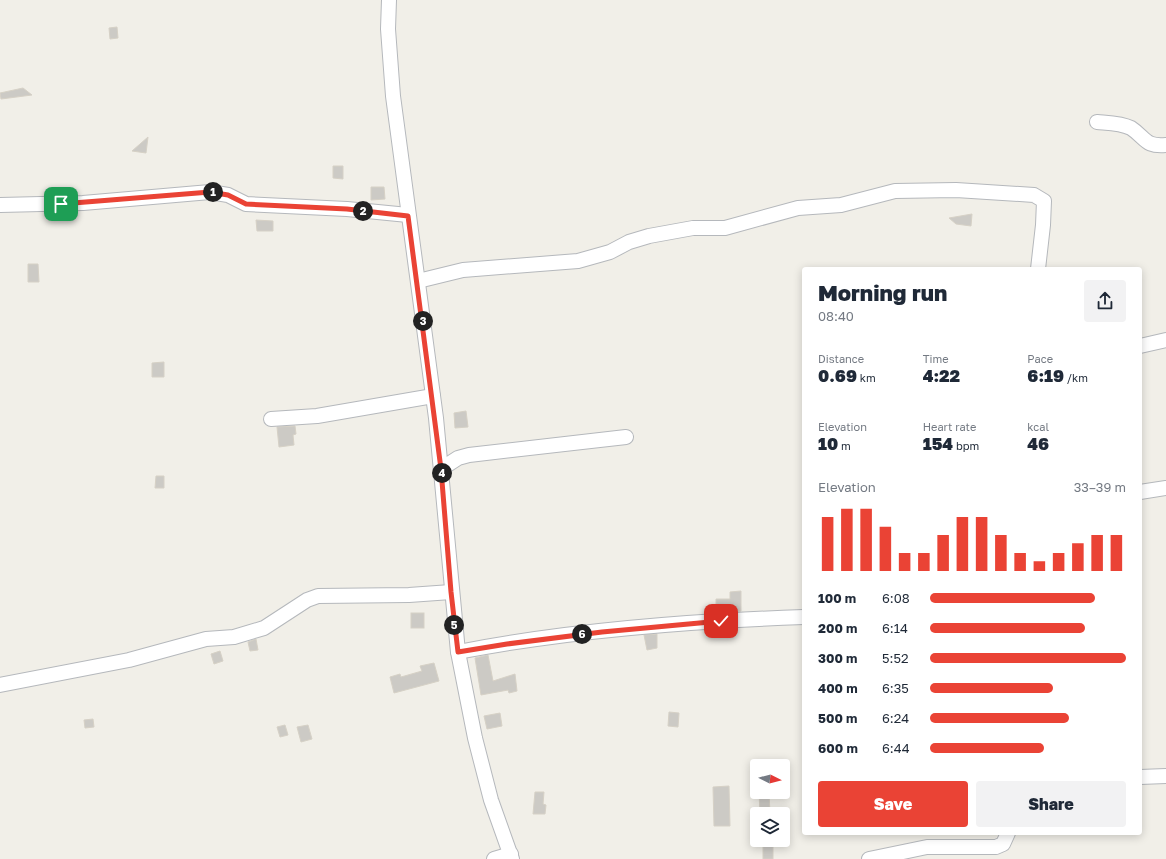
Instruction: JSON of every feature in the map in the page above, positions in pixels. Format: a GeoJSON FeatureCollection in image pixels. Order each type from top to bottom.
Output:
{"type":"FeatureCollection","features":[{"type":"Feature","properties":{"kind":"street"},"geometry":{"type":"LineString","coordinates":[[388,0],[388,29],[393,96],[433,396],[458,652],[479,754],[491,800],[512,857],[494,859]]}},
{"type":"Feature","properties":{"kind":"street"},"geometry":{"type":"LineString","coordinates":[[1096,122],[1121,125],[1130,128],[1151,145],[1166,145]]}},
{"type":"Feature","properties":{"kind":"street"},"geometry":{"type":"LineString","coordinates":[[418,281],[463,270],[578,261],[610,252],[629,242],[649,236],[693,228],[725,228],[798,208],[841,205],[895,190],[956,190],[1034,195],[1044,201],[1044,225],[1038,267]]}},
{"type":"Feature","properties":{"kind":"street"},"geometry":{"type":"LineString","coordinates":[[0,205],[83,203],[210,192],[228,195],[246,204],[347,209],[408,216]]}},
{"type":"Feature","properties":{"kind":"street"},"geometry":{"type":"LineString","coordinates":[[1142,346],[1166,340]]}},
{"type":"Feature","properties":{"kind":"street"},"geometry":{"type":"LineString","coordinates":[[271,419],[317,416],[433,396]]}},
{"type":"Feature","properties":{"kind":"street"},"geometry":{"type":"LineString","coordinates":[[441,469],[462,456],[626,437]]}},
{"type":"Feature","properties":{"kind":"street"},"geometry":{"type":"LineString","coordinates":[[1142,492],[1166,488]]}},
{"type":"Feature","properties":{"kind":"street"},"geometry":{"type":"LineString","coordinates":[[0,685],[129,660],[206,639],[234,637],[264,628],[307,600],[318,596],[409,595],[451,592]]}},
{"type":"Feature","properties":{"kind":"street"},"geometry":{"type":"LineString","coordinates":[[458,652],[546,639],[690,622],[802,617]]}},
{"type":"Feature","properties":{"kind":"street"},"geometry":{"type":"LineString","coordinates":[[1142,778],[1166,776]]}},
{"type":"Feature","properties":{"kind":"street"},"geometry":{"type":"LineString","coordinates":[[869,859],[927,847],[968,853],[1003,844],[1007,835]]}},
{"type":"Feature","properties":{"kind":"building"},"geometry":{"type":"Polygon","coordinates":[[[117,27],[118,38],[110,39],[109,28],[117,27]]]}},
{"type":"Feature","properties":{"kind":"building"},"geometry":{"type":"Polygon","coordinates":[[[23,88],[32,95],[1,99],[0,93],[23,88]]]}},
{"type":"Feature","properties":{"kind":"building"},"geometry":{"type":"Polygon","coordinates":[[[148,137],[146,153],[132,151],[148,137]]]}},
{"type":"Feature","properties":{"kind":"building"},"geometry":{"type":"Polygon","coordinates":[[[333,166],[343,166],[343,179],[333,178],[333,166]]]}},
{"type":"Feature","properties":{"kind":"building"},"geometry":{"type":"Polygon","coordinates":[[[371,187],[384,187],[385,199],[371,200],[371,187]]]}},
{"type":"Feature","properties":{"kind":"building"},"geometry":{"type":"Polygon","coordinates":[[[972,214],[971,226],[956,224],[949,218],[972,214]]]}},
{"type":"Feature","properties":{"kind":"building"},"geometry":{"type":"Polygon","coordinates":[[[256,220],[273,221],[273,231],[257,231],[256,220]]]}},
{"type":"Feature","properties":{"kind":"building"},"geometry":{"type":"Polygon","coordinates":[[[28,264],[38,264],[39,282],[28,282],[28,264]]]}},
{"type":"Feature","properties":{"kind":"building"},"geometry":{"type":"Polygon","coordinates":[[[164,362],[164,377],[152,377],[152,363],[164,362]]]}},
{"type":"Feature","properties":{"kind":"building"},"geometry":{"type":"Polygon","coordinates":[[[466,411],[468,427],[455,428],[454,413],[466,411]]]}},
{"type":"Feature","properties":{"kind":"building"},"geometry":{"type":"Polygon","coordinates":[[[295,426],[296,434],[293,435],[294,445],[279,447],[277,427],[295,426]]]}},
{"type":"Feature","properties":{"kind":"building"},"geometry":{"type":"Polygon","coordinates":[[[156,476],[164,476],[164,488],[155,488],[156,476]]]}},
{"type":"Feature","properties":{"kind":"building"},"geometry":{"type":"Polygon","coordinates":[[[741,591],[741,611],[716,612],[716,599],[730,599],[730,592],[741,591]]]}},
{"type":"Feature","properties":{"kind":"building"},"geometry":{"type":"Polygon","coordinates":[[[411,613],[424,613],[424,628],[411,628],[411,613]]]}},
{"type":"Feature","properties":{"kind":"building"},"geometry":{"type":"Polygon","coordinates":[[[657,634],[657,648],[647,650],[644,635],[657,634]]]}},
{"type":"Feature","properties":{"kind":"building"},"geometry":{"type":"Polygon","coordinates":[[[256,639],[258,650],[250,651],[248,642],[256,639]]]}},
{"type":"Feature","properties":{"kind":"building"},"geometry":{"type":"Polygon","coordinates":[[[220,651],[223,661],[214,664],[211,654],[220,651]]]}},
{"type":"Feature","properties":{"kind":"building"},"geometry":{"type":"Polygon","coordinates":[[[488,655],[493,681],[515,674],[517,691],[509,693],[508,690],[481,695],[475,658],[488,655]]]}},
{"type":"Feature","properties":{"kind":"building"},"geometry":{"type":"Polygon","coordinates":[[[434,663],[439,681],[394,693],[390,677],[400,674],[401,677],[422,671],[420,666],[434,663]]]}},
{"type":"Feature","properties":{"kind":"building"},"geometry":{"type":"Polygon","coordinates":[[[669,712],[679,713],[678,727],[668,726],[669,712]]]}},
{"type":"Feature","properties":{"kind":"building"},"geometry":{"type":"Polygon","coordinates":[[[500,713],[502,726],[487,729],[484,716],[500,713]]]}},
{"type":"Feature","properties":{"kind":"building"},"geometry":{"type":"Polygon","coordinates":[[[93,719],[94,727],[85,728],[84,720],[93,719]]]}},
{"type":"Feature","properties":{"kind":"building"},"geometry":{"type":"Polygon","coordinates":[[[285,725],[288,735],[280,737],[277,727],[285,725]]]}},
{"type":"Feature","properties":{"kind":"building"},"geometry":{"type":"Polygon","coordinates":[[[308,725],[312,739],[301,742],[297,727],[308,725]]]}},
{"type":"Feature","properties":{"kind":"building"},"geometry":{"type":"Polygon","coordinates":[[[729,786],[730,826],[714,826],[713,787],[729,786]]]}},
{"type":"Feature","properties":{"kind":"building"},"geometry":{"type":"Polygon","coordinates":[[[535,792],[544,792],[543,804],[546,805],[545,814],[533,814],[535,792]]]}},
{"type":"Feature","properties":{"kind":"building"},"geometry":{"type":"Polygon","coordinates":[[[759,799],[769,799],[770,807],[760,807],[759,799]]]}},
{"type":"Feature","properties":{"kind":"building"},"geometry":{"type":"Polygon","coordinates":[[[763,847],[773,847],[773,859],[763,859],[763,847]]]}},
{"type":"Feature","properties":{"kind":"route"},"geometry":{"type":"LineString","coordinates":[[61,204],[219,192],[246,204],[347,209],[408,216],[436,418],[446,510],[453,614],[458,652],[602,632],[690,622],[721,621]]}}]}
